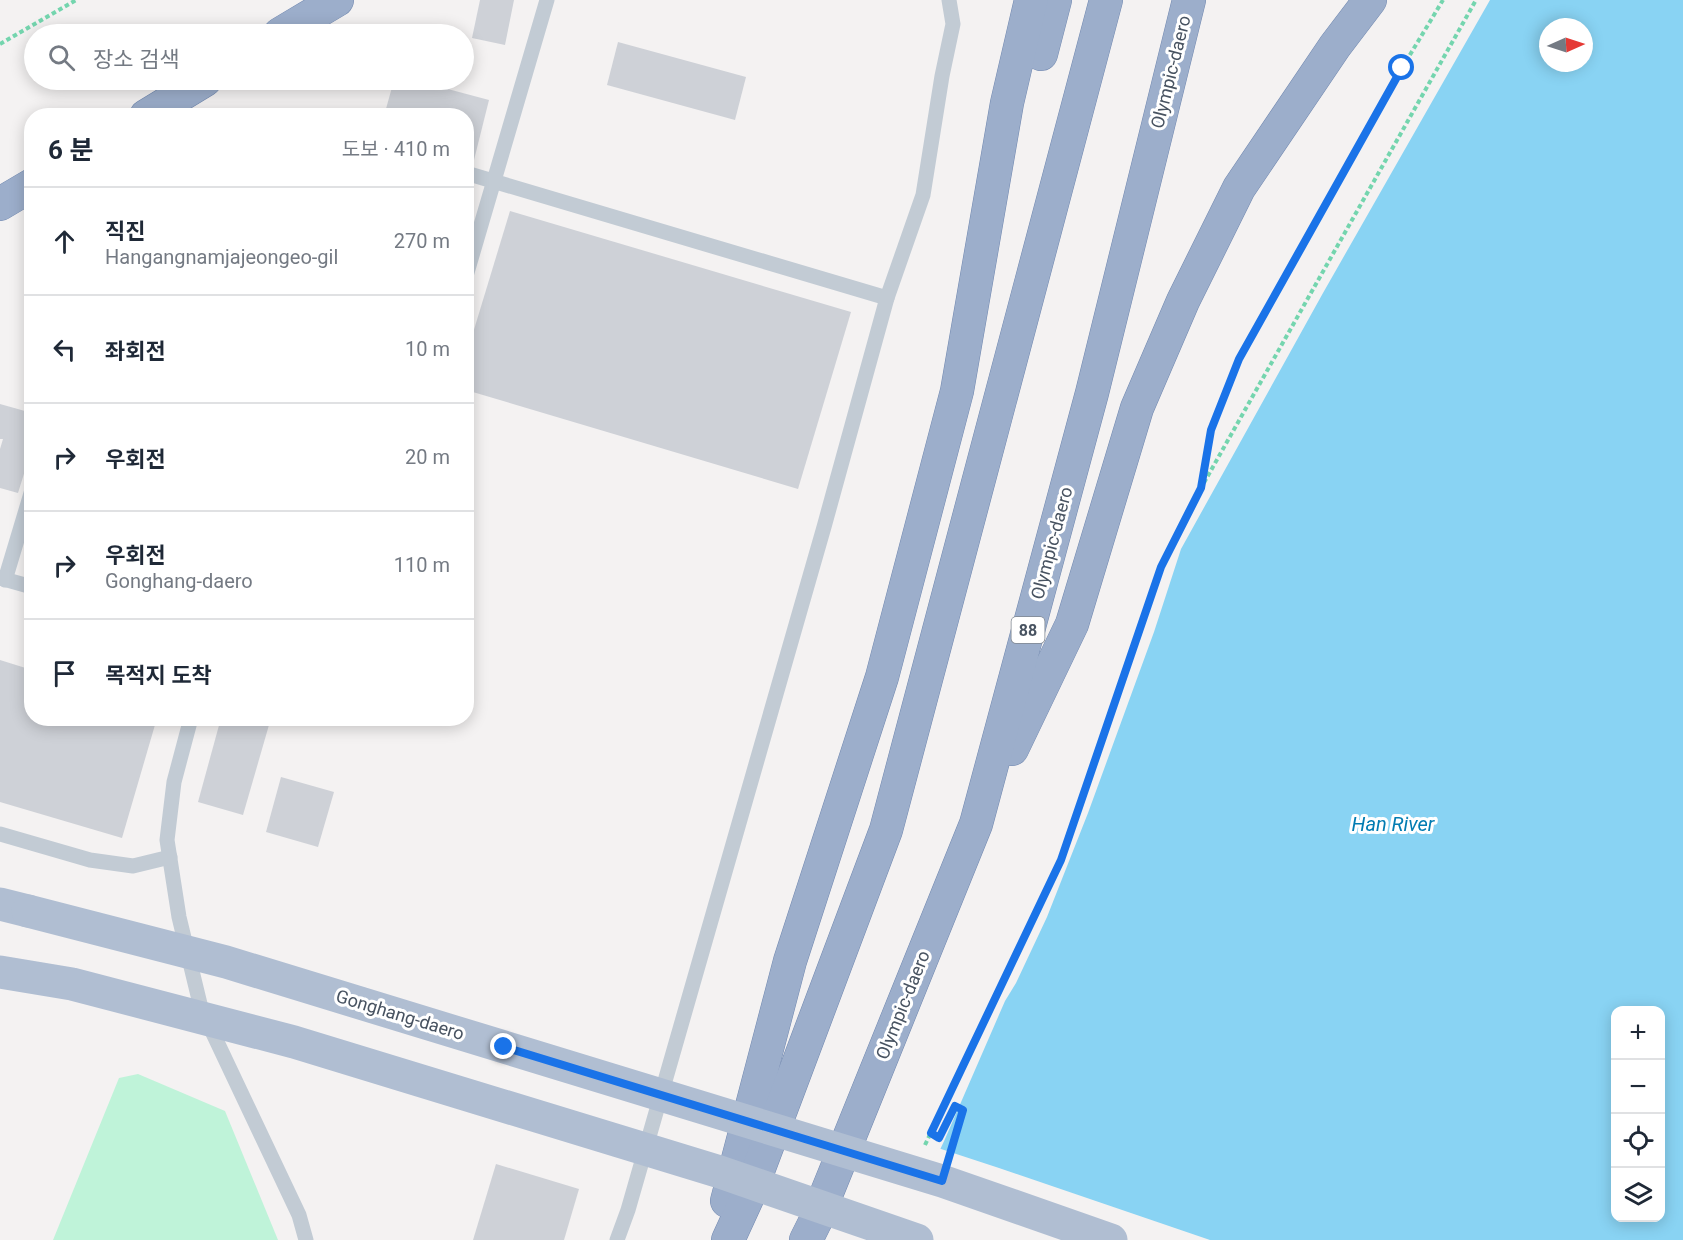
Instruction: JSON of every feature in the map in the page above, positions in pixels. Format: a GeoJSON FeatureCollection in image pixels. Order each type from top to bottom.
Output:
{"type":"FeatureCollection","features":[{"type":"Feature","properties":{"kind":"highway"},"geometry":{"type":"LineString","coordinates":[[297,24],[337,0]]}},
{"type":"Feature","properties":{"kind":"highway"},"geometry":{"type":"LineString","coordinates":[[957,391],[1007,103],[1031,0]]}},
{"type":"Feature","properties":{"kind":"highway"},"geometry":{"type":"LineString","coordinates":[[716,1240],[790,961],[882,677],[957,391],[1055,0]]}},
{"type":"Feature","properties":{"kind":"highway"},"geometry":{"type":"LineString","coordinates":[[728,1240],[750,1192],[886,830],[1106,0]]}},
{"type":"Feature","properties":{"kind":"highway","name":"Olympic-daero"},"geometry":{"type":"LineString","coordinates":[[806,1240],[976,824],[1092,393],[1189,0]]}},
{"type":"Feature","properties":{"kind":"highway"},"geometry":{"type":"LineString","coordinates":[[976,824],[1072,624],[1137,408],[1183,301],[1239,188],[1335,46],[1370,0]]}},
{"type":"Feature","properties":{"kind":"highway"},"geometry":{"type":"LineString","coordinates":[[159,108],[189,90]]}},
{"type":"Feature","properties":{"kind":"highway"},"geometry":{"type":"LineString","coordinates":[[0,204],[24,189]]}},
{"type":"Feature","properties":{"kind":"main road","name":"Gonghang-daero"},"geometry":{"type":"LineString","coordinates":[[9,908],[226,962],[942,1181],[1111,1240]]}},
{"type":"Feature","properties":{"kind":"main road"},"geometry":{"type":"LineString","coordinates":[[0,972],[72,984],[294,1042],[720,1172],[917,1240]]}},
{"type":"Feature","properties":{"kind":"lane"},"geometry":{"type":"LineString","coordinates":[[474,251],[496,182],[547,0]]}},
{"type":"Feature","properties":{"kind":"lane"},"geometry":{"type":"LineString","coordinates":[[617,1240],[628,1210],[824,527],[887,298],[923,195],[942,76],[953,24],[949,0]]}},
{"type":"Feature","properties":{"kind":"lane"},"geometry":{"type":"LineString","coordinates":[[474,175],[887,298]]}},
{"type":"Feature","properties":{"kind":"lane"},"geometry":{"type":"LineString","coordinates":[[24,515],[3,579],[24,585]]}},
{"type":"Feature","properties":{"kind":"lane"},"geometry":{"type":"LineString","coordinates":[[189,726],[174,782],[167,840],[179,917],[201,1008],[300,1215],[306,1240]]}},
{"type":"Feature","properties":{"kind":"lane"},"geometry":{"type":"LineString","coordinates":[[0,834],[90,860],[133,866],[170,857]]}},
{"type":"Feature","properties":{"kind":"path"},"geometry":{"type":"LineString","coordinates":[[35,24],[76,0]]}},
{"type":"Feature","properties":{"kind":"path"},"geometry":{"type":"LineString","coordinates":[[1201,488],[1211,430],[1239,359],[1443,0]]}},
{"type":"Feature","properties":{"kind":"path"},"geometry":{"type":"LineString","coordinates":[[921,1154],[1061,860],[1161,567],[1201,488],[1476,0]]}},
{"type":"Feature","properties":{"kind":"path"},"geometry":{"type":"LineString","coordinates":[[0,44],[24,30]]}},
{"type":"Feature","properties":{"kind":"path"},"geometry":{"type":"LineString","coordinates":[[931,1133],[939,1138],[955,1106],[963,1110],[942,1181]]}},
{"type":"Feature","properties":{"kind":"green space"},"geometry":{"type":"Polygon","coordinates":[[[138,1074],[225,1111],[278,1240],[53,1240],[119,1078],[138,1074]]]}},
{"type":"Feature","properties":{"kind":"water","name":"Han River"},"geometry":{"type":"Polygon","coordinates":[[[1490,0],[1683,0],[1683,1240],[898,1240],[1005,1001],[1047,917],[1088,813],[1154,632],[1181,549],[1323,293],[1490,0]]]}},
{"type":"Feature","properties":{"kind":"pier"},"geometry":{"type":"Polygon","coordinates":[[[938,1148],[999,1168],[1210,1240],[895,1240],[938,1148]]]}},
{"type":"Feature","properties":{"kind":"building"},"geometry":{"type":"Polygon","coordinates":[[[480,0],[514,0],[505,45],[474,38],[480,0]]]}},
{"type":"Feature","properties":{"kind":"building"},"geometry":{"type":"Polygon","coordinates":[[[618,42],[746,77],[735,120],[607,85],[618,42]]]}},
{"type":"Feature","properties":{"kind":"building"},"geometry":{"type":"Polygon","coordinates":[[[391,90],[452,90],[489,100],[474,160],[474,108],[386,108],[391,90]]]}},
{"type":"Feature","properties":{"kind":"building"},"geometry":{"type":"Polygon","coordinates":[[[510,211],[851,312],[798,489],[474,392],[474,330],[510,211]]]}},
{"type":"Feature","properties":{"kind":"building"},"geometry":{"type":"Polygon","coordinates":[[[0,404],[24,411],[24,474],[18,493],[0,488],[0,449],[3,439],[0,439],[0,404]]]}},
{"type":"Feature","properties":{"kind":"building"},"geometry":{"type":"Polygon","coordinates":[[[0,660],[24,668],[24,726],[155,726],[122,838],[0,802],[0,660]]]}},
{"type":"Feature","properties":{"kind":"building"},"geometry":{"type":"Polygon","coordinates":[[[219,726],[269,726],[243,815],[198,802],[219,726]]]}},
{"type":"Feature","properties":{"kind":"building"},"geometry":{"type":"Polygon","coordinates":[[[281,777],[334,792],[318,847],[266,832],[281,777]]]}},
{"type":"Feature","properties":{"kind":"building"},"geometry":{"type":"Polygon","coordinates":[[[496,1164],[579,1189],[564,1240],[473,1240],[496,1164]]]}},
{"type":"Feature","properties":{"kind":"route"},"geometry":{"type":"LineString","coordinates":[[504,1047],[942,1181],[963,1110],[955,1106],[939,1138],[931,1133],[1061,860],[1161,567],[1201,488],[1211,430],[1239,359],[1402,68]]}}]}
